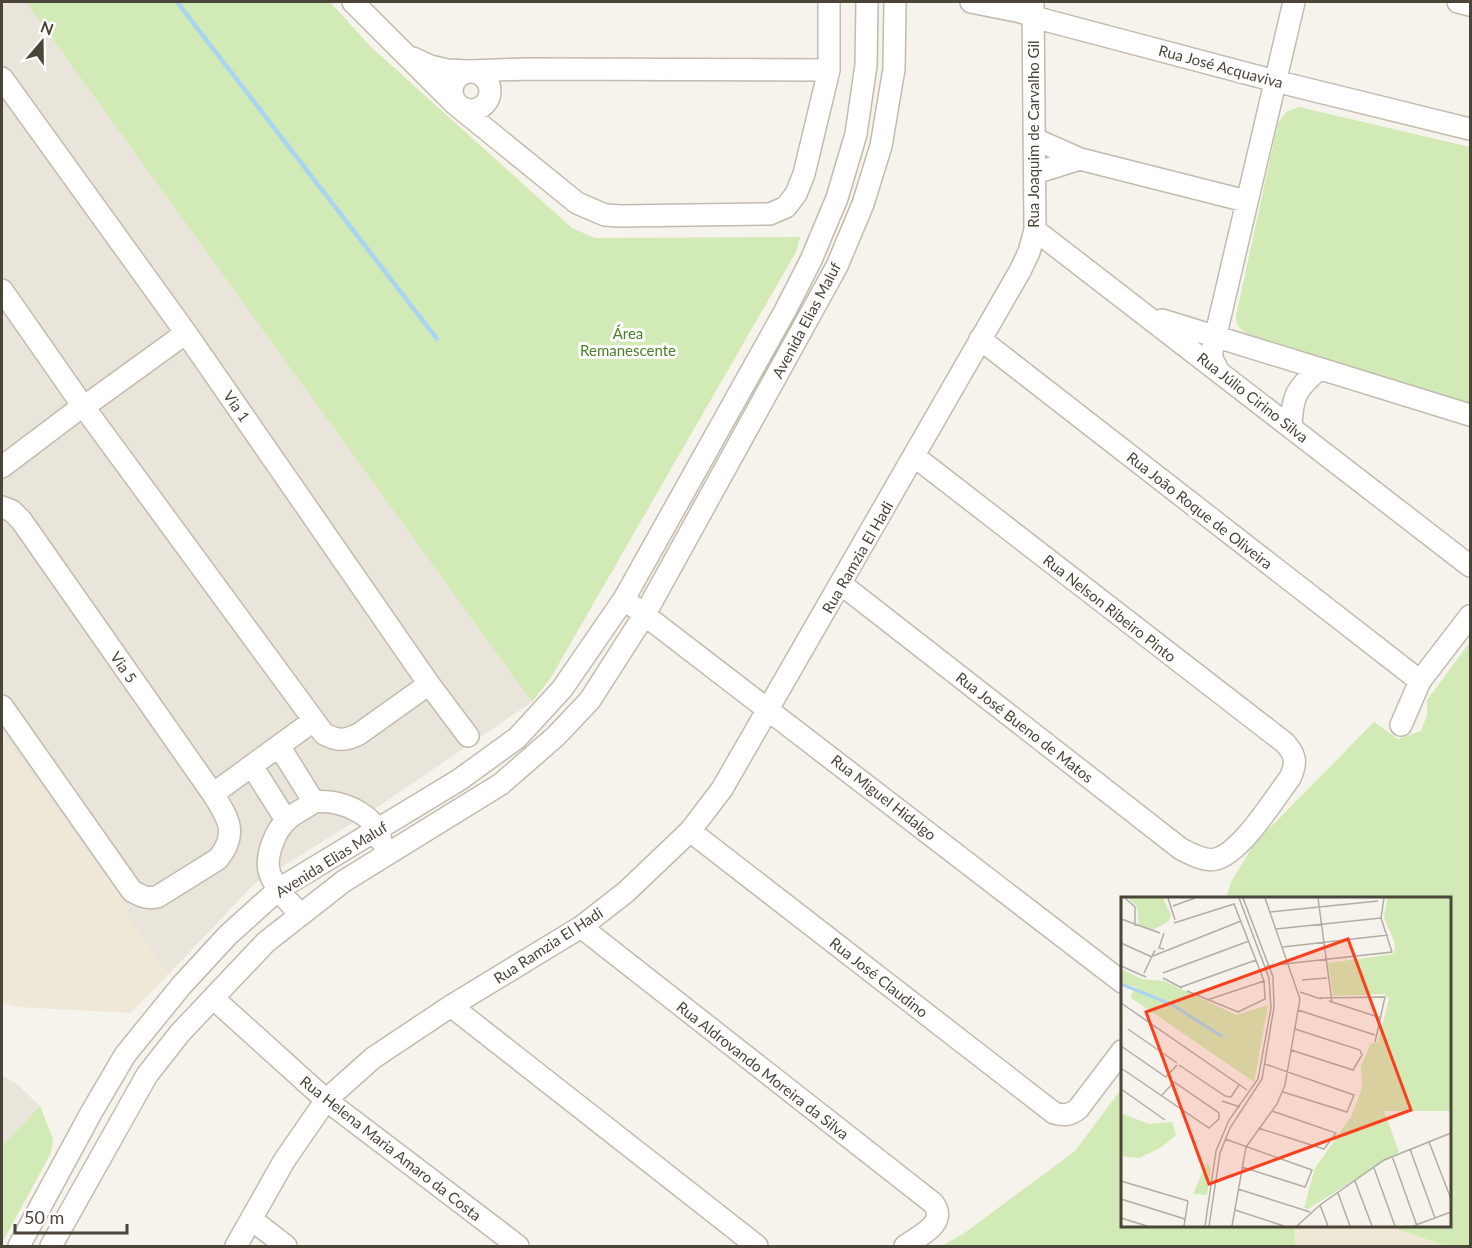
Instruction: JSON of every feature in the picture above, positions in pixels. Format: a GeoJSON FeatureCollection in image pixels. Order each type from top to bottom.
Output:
{"type":"FeatureCollection","features":[{"type":"Feature","properties":{"kind":"street"},"geometry":{"type":"LineString","coordinates":[[353,2],[455,104],[578,203],[605,214],[771,214],[786,207],[796,194],[804,174],[829,70],[829,2]]}},
{"type":"Feature","properties":{"kind":"street","name":"Avenida Elias Maluf"},"geometry":{"type":"LineString","coordinates":[[19,1246],[86,1123],[126,1056],[182,986],[228,935],[279,889],[459,780],[517,738],[562,689],[624,599],[785,310],[811,260],[837,198],[856,134],[860,111],[866,65],[867,2]]}},
{"type":"Feature","properties":{"kind":"street","name":"Avenida Elias Maluf"},"geometry":{"type":"LineString","coordinates":[[51,1246],[147,1075],[180,1033],[266,942],[344,881],[501,784],[556,736],[590,700],[645,614],[837,266],[863,204],[881,146],[894,69],[895,2]]}},
{"type":"Feature","properties":{"kind":"street","name":"Rua José Acquaviva"},"geometry":{"type":"LineString","coordinates":[[971,2],[1033,9],[1275,81],[1470,129]]}},
{"type":"Feature","properties":{"kind":"street"},"geometry":{"type":"LineString","coordinates":[[1216,368],[1212,359],[1215,335],[1294,2]]}},
{"type":"Feature","properties":{"kind":"street"},"geometry":{"type":"LineString","coordinates":[[1458,2],[1470,5]]}},
{"type":"Feature","properties":{"kind":"street","name":"Rua Joaquim de Carvalho Gil"},"geometry":{"type":"LineString","coordinates":[[951,389],[1020,271],[1029,252],[1035,230],[1033,9]]}},
{"type":"Feature","properties":{"kind":"street"},"geometry":{"type":"LineString","coordinates":[[405,54],[430,66],[447,70],[469,71],[526,69],[829,70]]}},
{"type":"Feature","properties":{"kind":"street"},"geometry":{"type":"LineString","coordinates":[[504,142],[489,98],[489,85],[485,78],[469,71],[460,74],[454,80],[451,88],[455,104],[472,111],[481,108],[489,98],[526,69]]}},
{"type":"Feature","properties":{"kind":"street","name":"Via 1"},"geometry":{"type":"LineString","coordinates":[[2,78],[186,333],[429,684],[468,736]]}},
{"type":"Feature","properties":{"kind":"street"},"geometry":{"type":"LineString","coordinates":[[1035,139],[1080,159],[1246,201]]}},
{"type":"Feature","properties":{"kind":"street"},"geometry":{"type":"LineString","coordinates":[[1035,173],[1080,159]]}},
{"type":"Feature","properties":{"kind":"street","name":"Rua Júlio Cirino Silva"},"geometry":{"type":"LineString","coordinates":[[1035,230],[1470,566]]}},
{"type":"Feature","properties":{"kind":"street"},"geometry":{"type":"LineString","coordinates":[[2,290],[324,734],[336,740],[347,740],[359,734],[429,684]]}},
{"type":"Feature","properties":{"kind":"street"},"geometry":{"type":"LineString","coordinates":[[1148,316],[1470,415]]}},
{"type":"Feature","properties":{"kind":"street"},"geometry":{"type":"LineString","coordinates":[[2,467],[186,333]]}},
{"type":"Feature","properties":{"kind":"street","name":"Rua João Roque de Oliveira"},"geometry":{"type":"LineString","coordinates":[[980,339],[1420,681]]}},
{"type":"Feature","properties":{"kind":"street"},"geometry":{"type":"LineString","coordinates":[[1291,427],[1292,409],[1297,391],[1319,369]]}},
{"type":"Feature","properties":{"kind":"street","name":"Rua Ramzia El Hadi"},"geometry":{"type":"LineString","coordinates":[[236,1246],[284,1161],[326,1100],[373,1058],[451,1006],[581,927],[626,892],[690,831],[722,789],[770,709],[951,389]]}},
{"type":"Feature","properties":{"kind":"street","name":"Rua Nelson Ribeiro Pinto"},"geometry":{"type":"LineString","coordinates":[[914,456],[1292,750],[1296,759],[1290,778],[1242,842],[1230,854],[1214,860]]}},
{"type":"Feature","properties":{"kind":"street","name":"Via 5"},"geometry":{"type":"LineString","coordinates":[[2,507],[12,511],[21,520],[213,794],[228,818],[230,828],[225,850],[218,859],[157,897],[141,897],[132,891],[2,706]]}},
{"type":"Feature","properties":{"kind":"street","name":"Rua José Bueno de Matos"},"geometry":{"type":"LineString","coordinates":[[841,584],[1181,849],[1196,857],[1214,860]]}},
{"type":"Feature","properties":{"kind":"street"},"geometry":{"type":"LineString","coordinates":[[624,599],[645,614]]}},
{"type":"Feature","properties":{"kind":"street","name":"Rua Miguel Hidalgo"},"geometry":{"type":"LineString","coordinates":[[645,614],[1121,981]]}},
{"type":"Feature","properties":{"kind":"street"},"geometry":{"type":"LineString","coordinates":[[1401,725],[1420,681],[1470,616]]}},
{"type":"Feature","properties":{"kind":"street"},"geometry":{"type":"LineString","coordinates":[[213,794],[313,721]]}},
{"type":"Feature","properties":{"kind":"street"},"geometry":{"type":"LineString","coordinates":[[279,746],[314,802]]}},
{"type":"Feature","properties":{"kind":"street"},"geometry":{"type":"LineString","coordinates":[[252,766],[286,820]]}},
{"type":"Feature","properties":{"kind":"street"},"geometry":{"type":"LineString","coordinates":[[301,915],[279,889],[270,873],[269,858],[274,840],[286,820],[314,802],[332,802],[351,807],[377,829],[381,841],[379,847],[344,881]]}},
{"type":"Feature","properties":{"kind":"street","name":"Rua José Claudino"},"geometry":{"type":"LineString","coordinates":[[690,831],[1054,1113],[1062,1116],[1078,1109],[1121,1052]]}},
{"type":"Feature","properties":{"kind":"street","name":"Rua Aldrovando Moreira da Silva"},"geometry":{"type":"LineString","coordinates":[[581,927],[933,1203],[939,1209],[939,1216],[932,1227],[905,1246]]}},
{"type":"Feature","properties":{"kind":"street","name":"Rua Helena Maria Amaro da Costa"},"geometry":{"type":"LineString","coordinates":[[213,998],[326,1100],[518,1246]]}},
{"type":"Feature","properties":{"kind":"street"},"geometry":{"type":"LineString","coordinates":[[451,1006],[757,1246]]}},
{"type":"Feature","properties":{"kind":"street"},"geometry":{"type":"LineString","coordinates":[[251,1219],[286,1246]]}},
{"type":"Feature","properties":{"kind":"shaded area"},"geometry":{"type":"Polygon","coordinates":[[[2,2],[28,2],[245,297],[532,702],[376,808],[253,885],[168,975],[124,913],[129,909],[2,734],[2,2]]]}},
{"type":"Feature","properties":{"kind":"shaded area"},"geometry":{"type":"Polygon","coordinates":[[[2,734],[129,909],[124,913],[168,975],[130,1013],[18,1007],[2,1003],[2,734]]]}},
{"type":"Feature","properties":{"kind":"shaded area"},"geometry":{"type":"Polygon","coordinates":[[[2,1075],[17,1084],[40,1106],[2,1146],[2,1075]]]}},
{"type":"Feature","properties":{"kind":"shaded area"},"geometry":{"type":"Polygon","coordinates":[[[1294,1227],[1391,1227],[1446,1246],[1295,1246],[1294,1227]]]}},
{"type":"Feature","properties":{"kind":"green space","name":"Área Remanescente"},"geometry":{"type":"Polygon","coordinates":[[[26,2],[330,2],[370,46],[572,228],[595,238],[800,237],[796,252],[550,679],[532,702],[26,2]]]}},
{"type":"Feature","properties":{"kind":"green space"},"geometry":{"type":"Polygon","coordinates":[[[1299,107],[1470,147],[1470,405],[1249,334],[1238,325],[1236,316],[1278,123],[1286,112],[1299,107]]]}},
{"type":"Feature","properties":{"kind":"green space"},"geometry":{"type":"Polygon","coordinates":[[[1470,642],[1470,1246],[1446,1246],[1391,1227],[1451,1227],[1451,897],[1226,897],[1231,882],[1254,844],[1374,722],[1398,739],[1421,731],[1427,715],[1427,700],[1470,642]]]}},
{"type":"Feature","properties":{"kind":"green space"},"geometry":{"type":"Polygon","coordinates":[[[1121,1089],[1121,1227],[1294,1227],[1295,1246],[941,1246],[963,1234],[1075,1151],[1121,1089]]]}},
{"type":"Feature","properties":{"kind":"green space"},"geometry":{"type":"Polygon","coordinates":[[[40,1106],[53,1139],[51,1153],[2,1243],[2,1146],[40,1106]]]}},
{"type":"Feature","properties":{"kind":"waterway"},"geometry":{"type":"LineString","coordinates":[[177,2],[437,339]]}}]}
